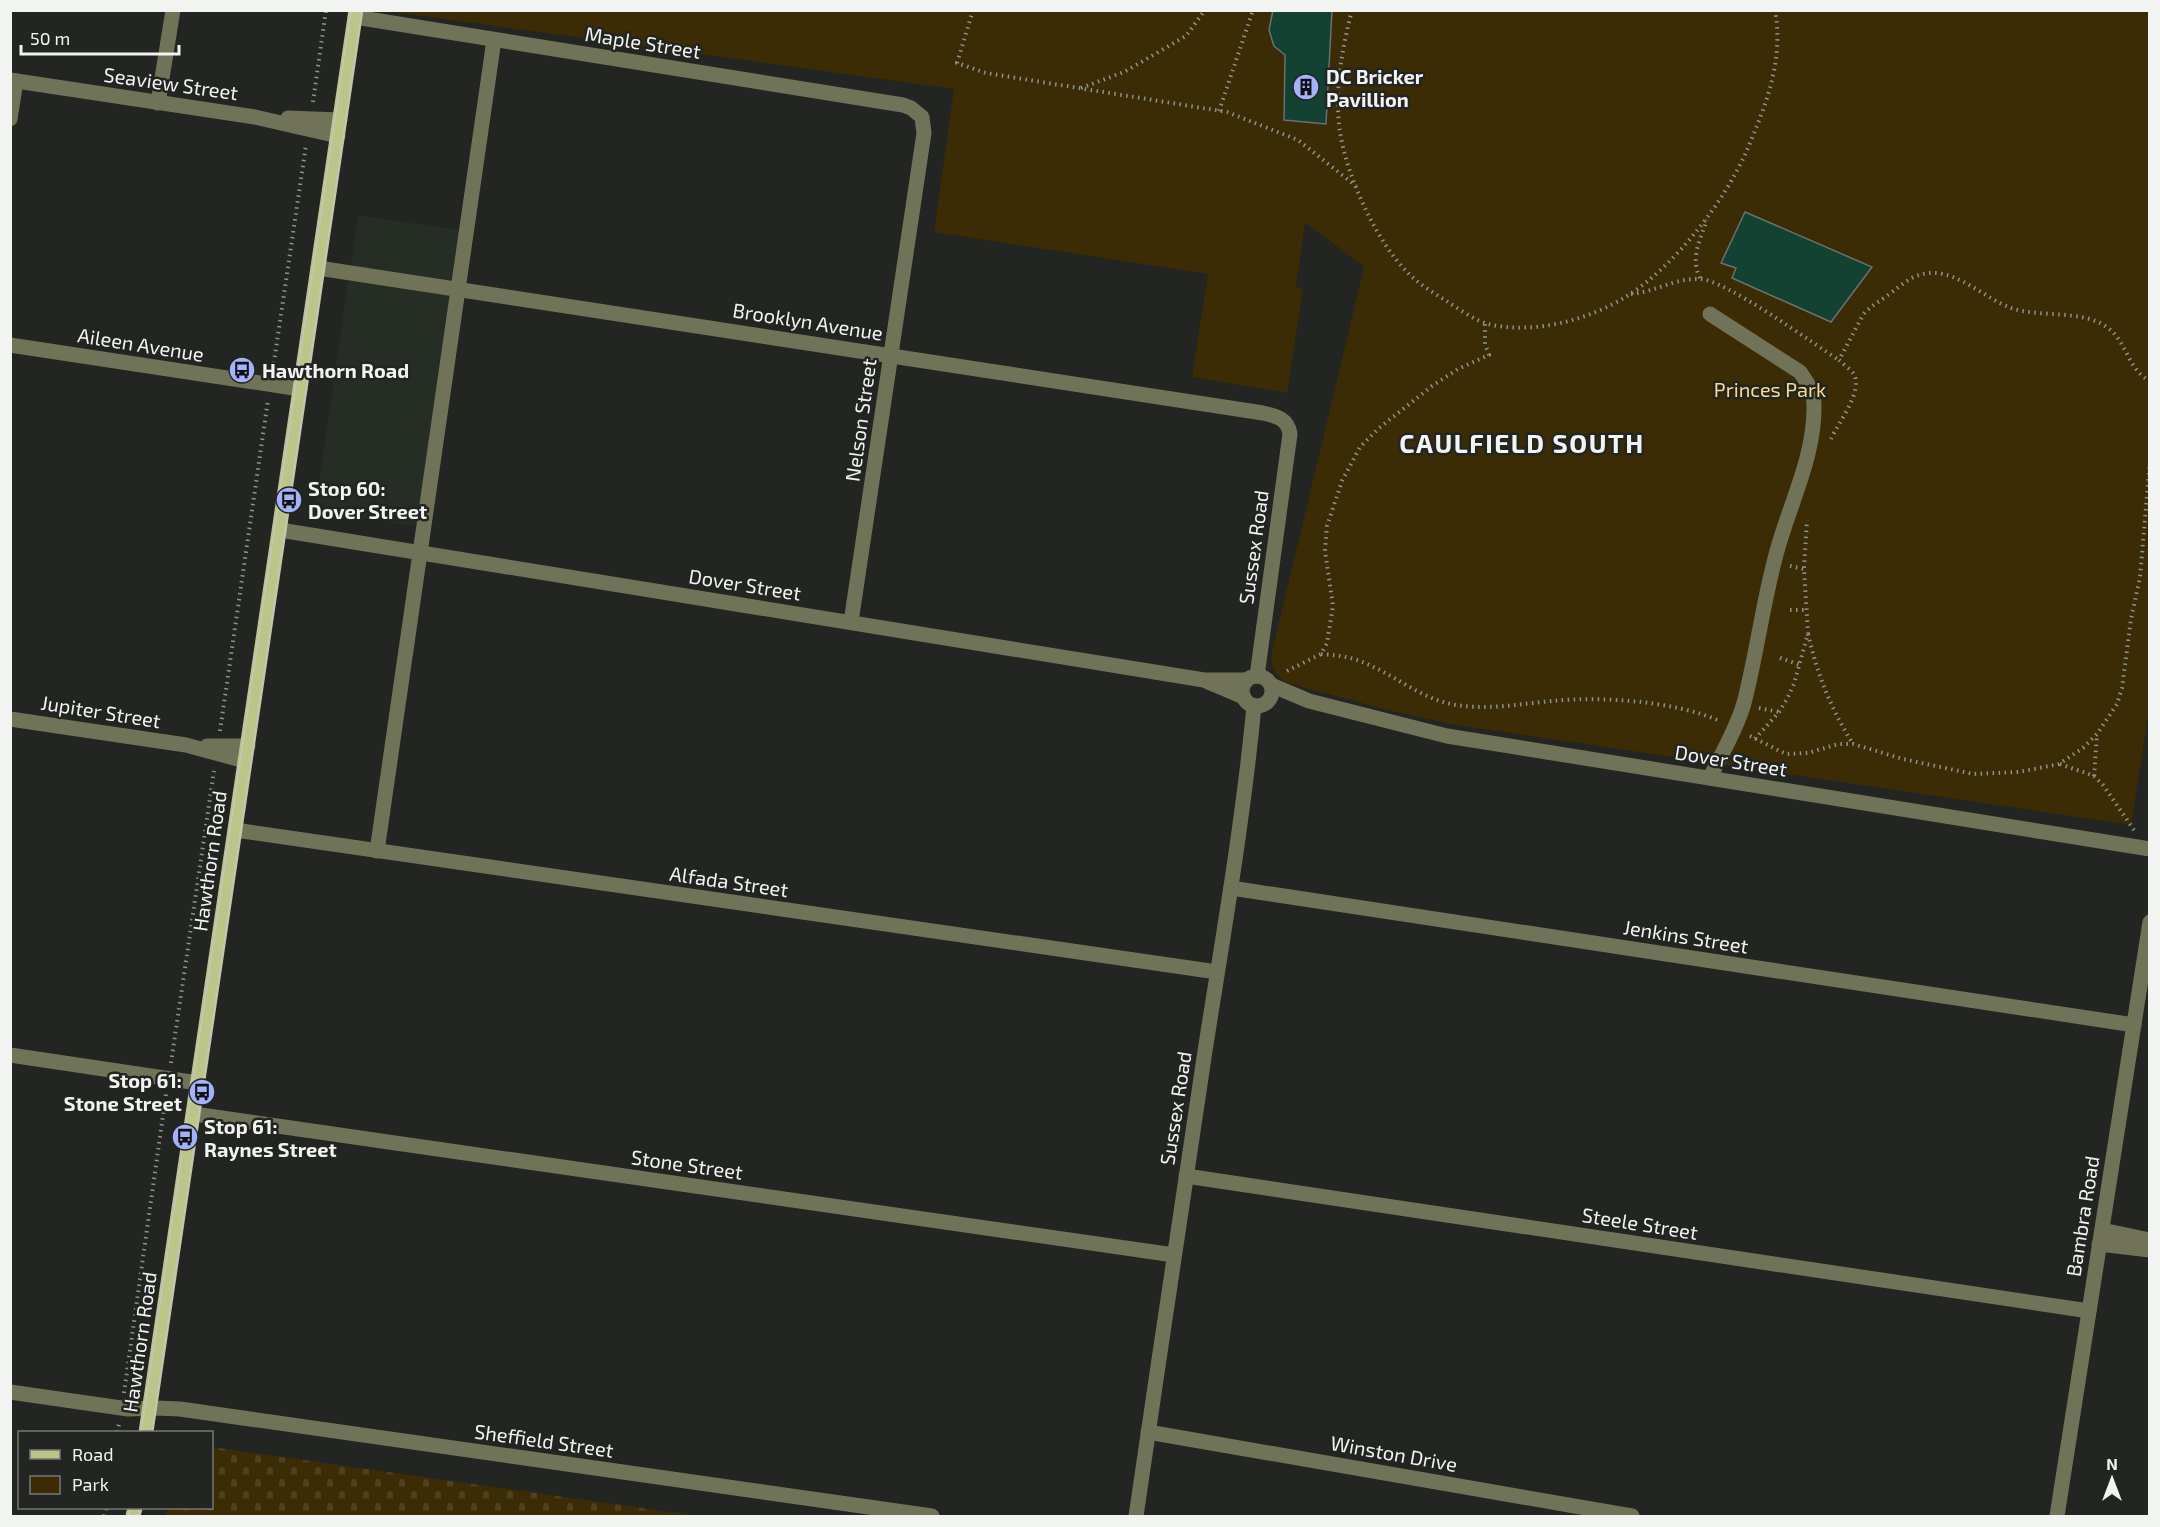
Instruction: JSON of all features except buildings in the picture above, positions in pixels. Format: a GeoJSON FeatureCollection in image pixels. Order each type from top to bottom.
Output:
{"type":"FeatureCollection","features":[{"type":"Feature","properties":{"kind":"main road","name":"Hawthorn Road"},"geometry":{"type":"LineString","coordinates":[[146,1431],[356,14]]}},
{"type":"Feature","properties":{"kind":"street"},"geometry":{"type":"LineString","coordinates":[[158,103],[173,10]]}},
{"type":"Feature","properties":{"kind":"street","name":"Maple Street"},"geometry":{"type":"LineString","coordinates":[[356,14],[494,40],[903,105],[922,117]]}},
{"type":"Feature","properties":{"kind":"street"},"geometry":{"type":"LineString","coordinates":[[377,851],[494,40]]}},
{"type":"Feature","properties":{"kind":"street"},"geometry":{"type":"LineString","coordinates":[[10,119],[13,81]]}},
{"type":"Feature","properties":{"kind":"street","name":"Seaview Street"},"geometry":{"type":"LineString","coordinates":[[13,81],[310,124],[340,120]]}},
{"type":"Feature","properties":{"kind":"street","name":"Nelson Street"},"geometry":{"type":"LineString","coordinates":[[851,622],[924,133],[922,117]]}},
{"type":"Feature","properties":{"kind":"street","name":"Seaview Street"},"geometry":{"type":"LineString","coordinates":[[310,124],[338,136]]}},
{"type":"Feature","properties":{"kind":"street","name":"Brooklyn Avenue"},"geometry":{"type":"LineString","coordinates":[[318,268],[1263,413],[1281,418],[1288,425]]}},
{"type":"Feature","properties":{"kind":"street"},"geometry":{"type":"LineString","coordinates":[[1710,314],[1800,372],[1808,383],[1814,404],[1807,461],[1777,550],[1743,704],[1710,778]]}},
{"type":"Feature","properties":{"kind":"street","name":"Aileen Avenue"},"geometry":{"type":"LineString","coordinates":[[10,345],[300,389]]}},
{"type":"Feature","properties":{"kind":"street","name":"Sussex Road"},"geometry":{"type":"LineString","coordinates":[[1252,678],[1262,632],[1289,443],[1288,425]]}},
{"type":"Feature","properties":{"kind":"street","name":"Dover Street"},"geometry":{"type":"LineString","coordinates":[[280,530],[1204,680],[1252,678]]}},
{"type":"Feature","properties":{"kind":"street"},"geometry":{"type":"LineString","coordinates":[[1252,678],[1265,678],[1271,685],[1272,694],[1255,702],[1242,688],[1252,678]]}},
{"type":"Feature","properties":{"kind":"street","name":"Dover Street"},"geometry":{"type":"LineString","coordinates":[[1204,680],[1255,702],[1309,701]]}},
{"type":"Feature","properties":{"kind":"street","name":"Dover Street"},"geometry":{"type":"LineString","coordinates":[[1271,685],[1309,701],[1447,736],[2150,849]]}},
{"type":"Feature","properties":{"kind":"street","name":"Sussex Road"},"geometry":{"type":"LineString","coordinates":[[1136,1516],[1231,888],[1255,702]]}},
{"type":"Feature","properties":{"kind":"street","name":"Jupiter Street"},"geometry":{"type":"LineString","coordinates":[[10,719],[247,754]]}},
{"type":"Feature","properties":{"kind":"street","name":"Alfada Street"},"geometry":{"type":"LineString","coordinates":[[235,830],[1217,972]]}},
{"type":"Feature","properties":{"kind":"street","name":"Jenkins Street"},"geometry":{"type":"LineString","coordinates":[[1231,888],[2134,1024]]}},
{"type":"Feature","properties":{"kind":"street","name":"Bambra Road"},"geometry":{"type":"LineString","coordinates":[[2056,1516],[2150,922]]}},
{"type":"Feature","properties":{"kind":"street"},"geometry":{"type":"LineString","coordinates":[[10,1055],[198,1083]]}},
{"type":"Feature","properties":{"kind":"street","name":"Stone Street"},"geometry":{"type":"LineString","coordinates":[[194,1114],[1174,1255]]}},
{"type":"Feature","properties":{"kind":"street","name":"Steele Street"},"geometry":{"type":"LineString","coordinates":[[1186,1176],[2089,1311]]}},
{"type":"Feature","properties":{"kind":"street"},"geometry":{"type":"LineString","coordinates":[[2100,1237],[2150,1240]]}},
{"type":"Feature","properties":{"kind":"street"},"geometry":{"type":"LineString","coordinates":[[2100,1237],[2150,1250]]}},
{"type":"Feature","properties":{"kind":"street","name":"Sheffield Street"},"geometry":{"type":"LineString","coordinates":[[10,1392],[122,1408],[180,1409],[932,1516]]}},
{"type":"Feature","properties":{"kind":"street","name":"Winston Drive"},"geometry":{"type":"LineString","coordinates":[[1148,1432],[1632,1516]]}},
{"type":"Feature","properties":{"kind":"path"},"geometry":{"type":"LineString","coordinates":[[272,373],[326,10]]}},
{"type":"Feature","properties":{"kind":"path"},"geometry":{"type":"LineString","coordinates":[[973,10],[957,63],[986,73],[1227,112],[1298,140],[1358,187]]}},
{"type":"Feature","properties":{"kind":"path"},"geometry":{"type":"LineString","coordinates":[[1081,88],[1124,72],[1186,36],[1205,10]]}},
{"type":"Feature","properties":{"kind":"path"},"geometry":{"type":"LineString","coordinates":[[1220,111],[1253,10]]}},
{"type":"Feature","properties":{"kind":"path"},"geometry":{"type":"LineString","coordinates":[[1352,10],[1344,39],[1340,69],[1340,131],[1358,187],[1380,235],[1409,274],[1432,292],[1485,323],[1517,328],[1561,322],[1610,305],[1630,295],[1661,268],[1708,216],[1738,171],[1764,108],[1776,63],[1778,39],[1775,10]]}},
{"type":"Feature","properties":{"kind":"path"},"geometry":{"type":"LineString","coordinates":[[1700,279],[1695,260],[1708,216]]}},
{"type":"Feature","properties":{"kind":"path"},"geometry":{"type":"LineString","coordinates":[[1839,360],[1868,308],[1910,279],[1931,273],[1967,284],[2011,308],[2082,318],[2107,327],[2115,334],[2136,370],[2150,381]]}},
{"type":"Feature","properties":{"kind":"path"},"geometry":{"type":"LineString","coordinates":[[1630,295],[1647,293],[1681,280],[1700,279],[1721,285],[1839,360],[1853,374],[1857,387],[1827,446]]}},
{"type":"Feature","properties":{"kind":"path"},"geometry":{"type":"LineString","coordinates":[[1287,671],[1320,654],[1328,643],[1333,606],[1325,551],[1327,526],[1342,481],[1360,447],[1378,429],[1432,386],[1458,369],[1489,355],[1485,344],[1485,323]]}},
{"type":"Feature","properties":{"kind":"path"},"geometry":{"type":"LineString","coordinates":[[117,1431],[268,399]]}},
{"type":"Feature","properties":{"kind":"path"},"geometry":{"type":"LineString","coordinates":[[1320,654],[1356,659],[1435,700],[1459,706],[1515,706],[1572,699],[1633,701],[1694,712],[1734,727],[1776,751],[1797,755],[1838,744],[1853,744],[1903,759],[1973,774],[2019,772],[2060,764],[2083,748],[2097,734],[2117,704],[2122,688],[2131,619],[2140,577],[2150,461]]}},
{"type":"Feature","properties":{"kind":"path"},"geometry":{"type":"LineString","coordinates":[[1808,512],[1804,562],[1808,633],[1825,693],[1836,717],[1853,744]]}},
{"type":"Feature","properties":{"kind":"path"},"geometry":{"type":"LineString","coordinates":[[1790,610],[1806,610]]}},
{"type":"Feature","properties":{"kind":"path"},"geometry":{"type":"LineString","coordinates":[[1755,739],[1779,712],[1794,684],[1808,633]]}},
{"type":"Feature","properties":{"kind":"path"},"geometry":{"type":"LineString","coordinates":[[1780,658],[1800,665]]}},
{"type":"Feature","properties":{"kind":"path"},"geometry":{"type":"LineString","coordinates":[[2094,776],[2097,734]]}},
{"type":"Feature","properties":{"kind":"path"},"geometry":{"type":"LineString","coordinates":[[2060,764],[2094,776],[2134,828],[2133,833]]}},
{"type":"Feature","properties":{"kind":"shaded area"},"geometry":{"type":"Polygon","coordinates":[[[358,215],[471,232],[429,528],[324,513],[316,501],[358,215]]]}},
{"type":"Feature","properties":{"kind":"green space","name":"Princes Park"},"geometry":{"type":"Polygon","coordinates":[[[387,11],[2149,11],[2150,705],[2131,825],[1450,724],[1287,683],[1274,670],[1272,652],[1364,267],[1305,222],[1296,287],[1303,289],[1287,393],[1192,377],[1208,274],[934,232],[954,89],[387,11]]]}},
{"type":"Feature","properties":{"kind":"green space"},"geometry":{"type":"Polygon","coordinates":[[[213,1447],[699,1516],[166,1516],[168,1509],[213,1509],[213,1447]]]}},
{"type":"Feature","properties":{"kind":"tram line"},"geometry":{"type":"LineString","coordinates":[[141,1431],[351,10]]}},
{"type":"Feature","properties":{"kind":"tram line"},"geometry":{"type":"LineString","coordinates":[[152,1431],[362,10]]}},
{"type":"Feature","properties":{"kind":"tram line"},"geometry":{"type":"LineString","coordinates":[[128,1516],[130,1509]]}},
{"type":"Feature","properties":{"kind":"tram line"},"geometry":{"type":"LineString","coordinates":[[139,1516],[140,1509]]}},
{"type":"Feature","properties":{"kind":"place","name":"DC Bricker Pavillion"},"geometry":{"type":"Point","coordinates":[1306,87]}},
{"type":"Feature","properties":{"kind":"place","name":"Hawthorn Road"},"geometry":{"type":"Point","coordinates":[242,370]}},
{"type":"Feature","properties":{"kind":"place","name":"Stop 60: Dover Street"},"geometry":{"type":"Point","coordinates":[289,500]}},
{"type":"Feature","properties":{"kind":"place","name":"Stop 61: Stone Street"},"geometry":{"type":"Point","coordinates":[202,1092]}},
{"type":"Feature","properties":{"kind":"place","name":"Stop 61: Raynes Street"},"geometry":{"type":"Point","coordinates":[185,1137]}},
{"type":"Feature","properties":{"kind":"district","name":"CAULFIELD SOUTH"},"geometry":{"type":"Point","coordinates":[1522,442]}}]}
